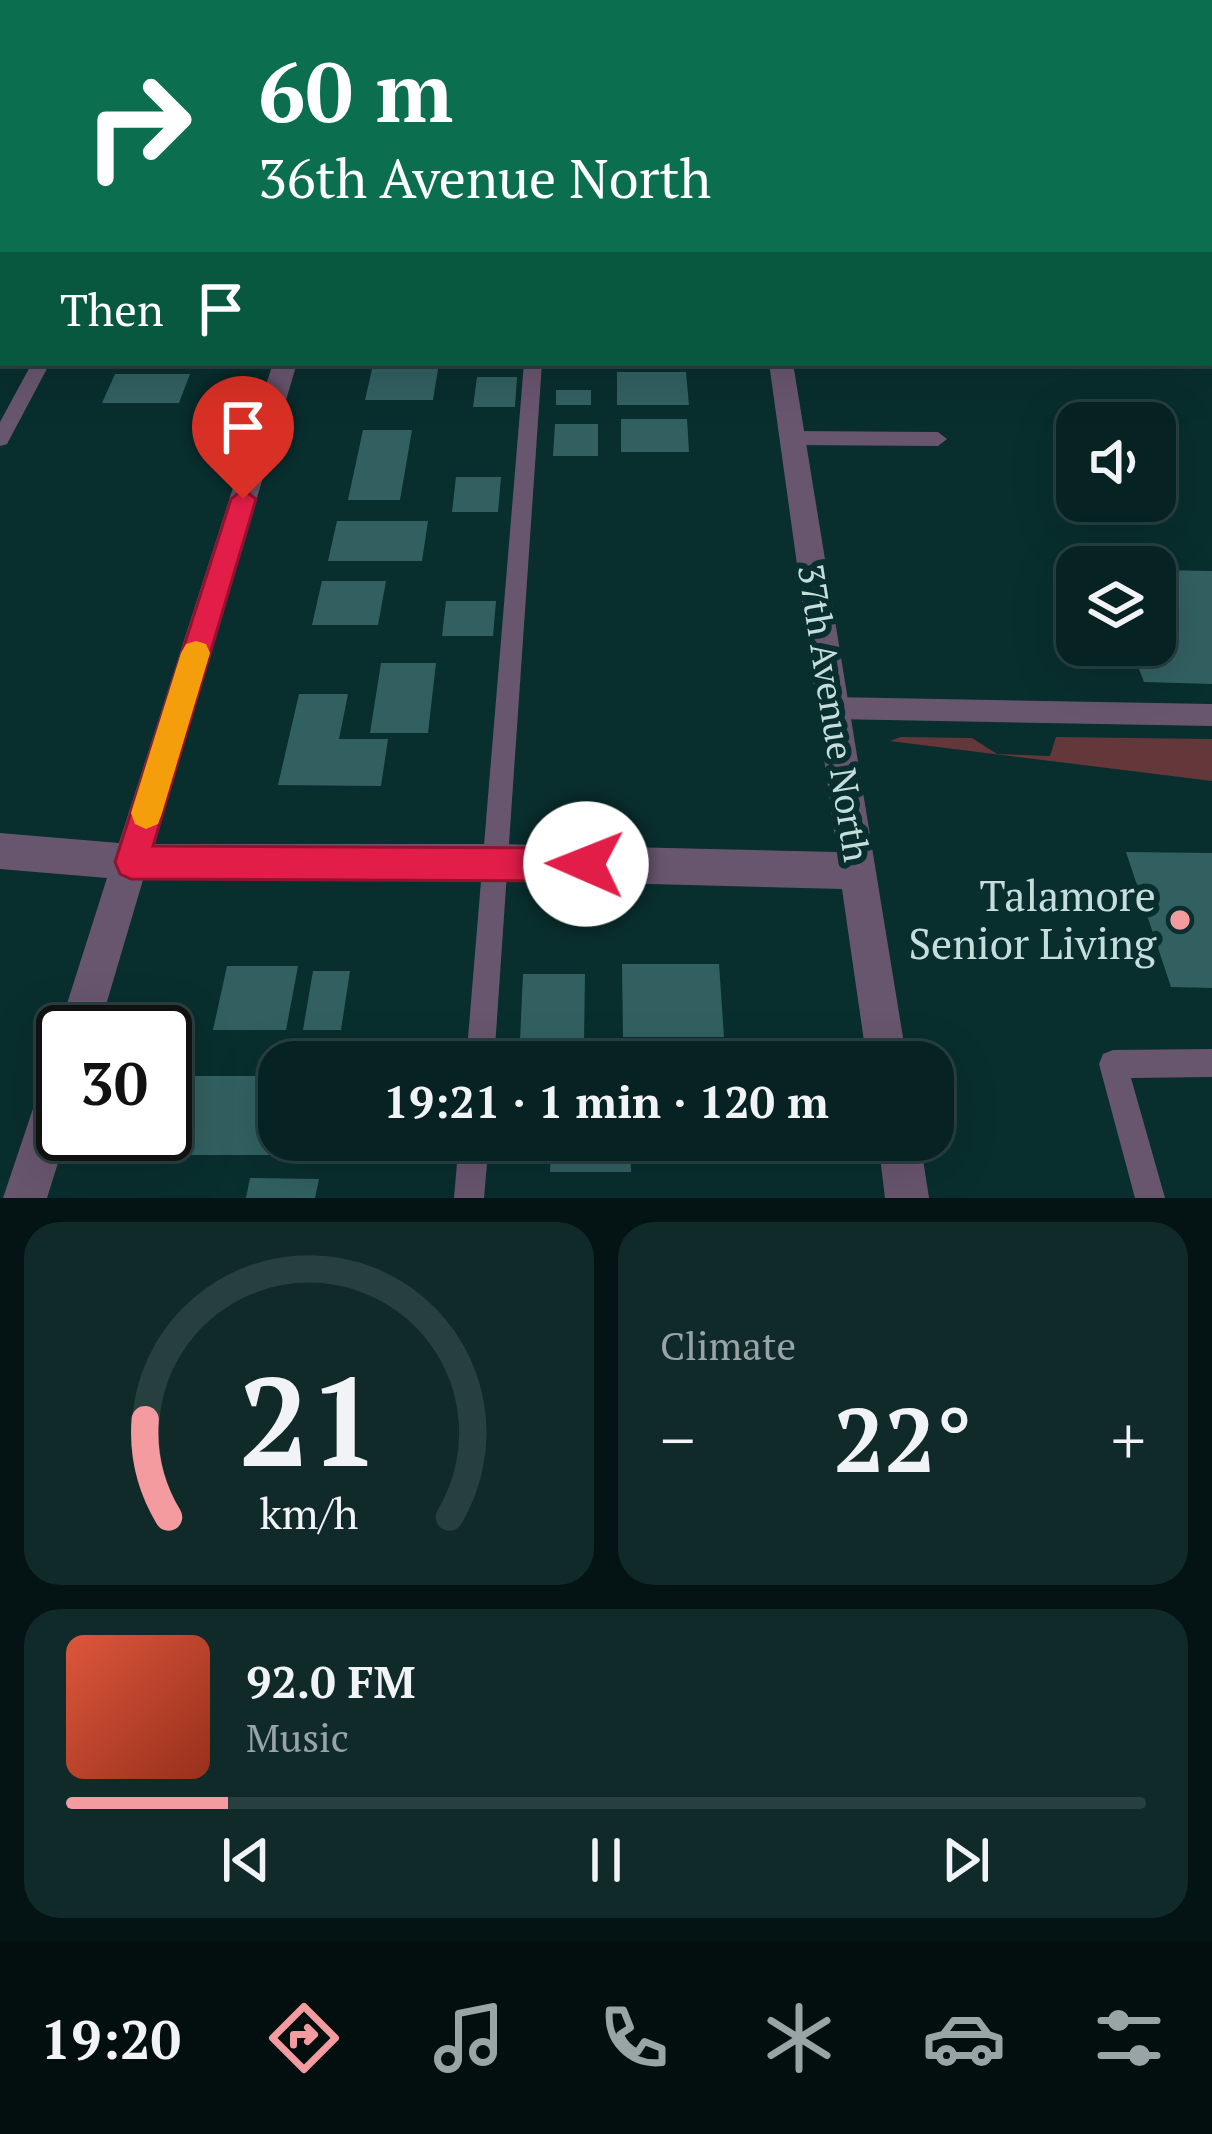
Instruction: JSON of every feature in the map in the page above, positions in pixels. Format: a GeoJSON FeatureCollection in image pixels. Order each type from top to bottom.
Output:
{"type":"FeatureCollection","features":[{"type":"Feature","properties":{"kind":"street"},"geometry":{"type":"LineString","coordinates":[[86,1005],[284,366]]}},
{"type":"Feature","properties":{"kind":"street","name":"37th Avenue North"},"geometry":{"type":"LineString","coordinates":[[781,366],[884,1041]]}},
{"type":"Feature","properties":{"kind":"street"},"geometry":{"type":"LineString","coordinates":[[0,851],[131,862],[495,862],[858,871]]}},
{"type":"Feature","properties":{"kind":"street"},"geometry":{"type":"LineString","coordinates":[[26,1198],[38,1161]]}},
{"type":"Feature","properties":{"kind":"street"},"geometry":{"type":"LineString","coordinates":[[902,1161],[908,1198]]}},
{"type":"Feature","properties":{"kind":"lane"},"geometry":{"type":"LineString","coordinates":[[0,439],[39,366]]}},
{"type":"Feature","properties":{"kind":"lane"},"geometry":{"type":"LineString","coordinates":[[482,1041],[533,366]]}},
{"type":"Feature","properties":{"kind":"lane"},"geometry":{"type":"LineString","coordinates":[[792,438],[938,439]]}},
{"type":"Feature","properties":{"kind":"lane"},"geometry":{"type":"LineString","coordinates":[[833,708],[1212,716]]}},
{"type":"Feature","properties":{"kind":"lane"},"geometry":{"type":"LineString","coordinates":[[1150,1198],[1112,1064],[1212,1063]]}},
{"type":"Feature","properties":{"kind":"lane"},"geometry":{"type":"LineString","coordinates":[[470,1198],[473,1161]]}},
{"type":"Feature","properties":{"kind":"shaded area"},"geometry":{"type":"Polygon","coordinates":[[[1056,737],[1212,739],[1212,781],[890,741],[972,738],[997,754],[1050,756],[1056,737]]]}},
{"type":"Feature","properties":{"kind":"building"},"geometry":{"type":"Polygon","coordinates":[[[372,369],[438,369],[433,400],[365,400],[372,369]]]}},
{"type":"Feature","properties":{"kind":"building"},"geometry":{"type":"Polygon","coordinates":[[[617,372],[686,372],[689,405],[617,405],[617,372]]]}},
{"type":"Feature","properties":{"kind":"building"},"geometry":{"type":"Polygon","coordinates":[[[115,374],[190,374],[179,403],[102,403],[115,374]]]}},
{"type":"Feature","properties":{"kind":"building"},"geometry":{"type":"Polygon","coordinates":[[[477,377],[517,377],[515,407],[473,407],[477,377]]]}},
{"type":"Feature","properties":{"kind":"building"},"geometry":{"type":"Polygon","coordinates":[[[556,390],[591,390],[591,405],[556,405],[556,390]]]}},
{"type":"Feature","properties":{"kind":"building"},"geometry":{"type":"Polygon","coordinates":[[[621,419],[687,419],[689,452],[621,452],[621,419]]]}},
{"type":"Feature","properties":{"kind":"building"},"geometry":{"type":"Polygon","coordinates":[[[555,424],[598,424],[598,456],[553,456],[555,424]]]}},
{"type":"Feature","properties":{"kind":"building"},"geometry":{"type":"Polygon","coordinates":[[[363,430],[412,430],[400,500],[348,500],[363,430]]]}},
{"type":"Feature","properties":{"kind":"building"},"geometry":{"type":"Polygon","coordinates":[[[456,477],[501,477],[498,512],[452,512],[456,477]]]}},
{"type":"Feature","properties":{"kind":"building"},"geometry":{"type":"Polygon","coordinates":[[[337,521],[428,521],[422,561],[328,561],[337,521]]]}},
{"type":"Feature","properties":{"kind":"building"},"geometry":{"type":"Polygon","coordinates":[[[1176,570],[1212,571],[1212,684],[1144,682],[1138,666],[1176,666],[1176,570]]]}},
{"type":"Feature","properties":{"kind":"building"},"geometry":{"type":"Polygon","coordinates":[[[322,581],[386,581],[378,625],[312,625],[322,581]]]}},
{"type":"Feature","properties":{"kind":"building"},"geometry":{"type":"Polygon","coordinates":[[[446,601],[496,601],[493,636],[442,636],[446,601]]]}},
{"type":"Feature","properties":{"kind":"building"},"geometry":{"type":"Polygon","coordinates":[[[381,663],[436,663],[428,733],[370,733],[381,663]]]}},
{"type":"Feature","properties":{"kind":"building"},"geometry":{"type":"Polygon","coordinates":[[[299,694],[348,694],[339,739],[388,739],[381,786],[278,785],[299,694]]]}},
{"type":"Feature","properties":{"kind":"building","name":"Talamore Senior Living"},"geometry":{"type":"Polygon","coordinates":[[[1126,852],[1212,853],[1212,988],[1171,987],[1126,852]]]}},
{"type":"Feature","properties":{"kind":"building"},"geometry":{"type":"Polygon","coordinates":[[[622,964],[719,964],[724,1037],[623,1037],[622,964]]]}},
{"type":"Feature","properties":{"kind":"building"},"geometry":{"type":"Polygon","coordinates":[[[227,966],[298,966],[286,1030],[213,1030],[227,966]]]}},
{"type":"Feature","properties":{"kind":"building"},"geometry":{"type":"Polygon","coordinates":[[[313,971],[350,971],[341,1030],[303,1030],[313,971]]]}},
{"type":"Feature","properties":{"kind":"building"},"geometry":{"type":"Polygon","coordinates":[[[523,974],[585,974],[584,1041],[520,1041],[523,974]]]}},
{"type":"Feature","properties":{"kind":"building"},"geometry":{"type":"Polygon","coordinates":[[[195,1076],[258,1076],[258,1155],[192,1155],[195,1076]]]}},
{"type":"Feature","properties":{"kind":"building"},"geometry":{"type":"Polygon","coordinates":[[[395,1161],[441,1161],[441,1163],[395,1161]]]}},
{"type":"Feature","properties":{"kind":"building"},"geometry":{"type":"Polygon","coordinates":[[[550,1161],[631,1161],[631,1172],[550,1172],[550,1161]]]}},
{"type":"Feature","properties":{"kind":"building"},"geometry":{"type":"Polygon","coordinates":[[[250,1178],[319,1179],[315,1198],[246,1198],[250,1178]]]}},
{"type":"Feature","properties":{"kind":"slow traffic"},"geometry":{"type":"LineString","coordinates":[[146,813],[196,653]]}},
{"type":"Feature","properties":{"kind":"place","name":"Talamore Senior Living"},"geometry":{"type":"Point","coordinates":[1180,920]}},
{"type":"Feature","properties":{"kind":"route"},"geometry":{"type":"LineString","coordinates":[[243,499],[131,862],[586,864]]}}]}
